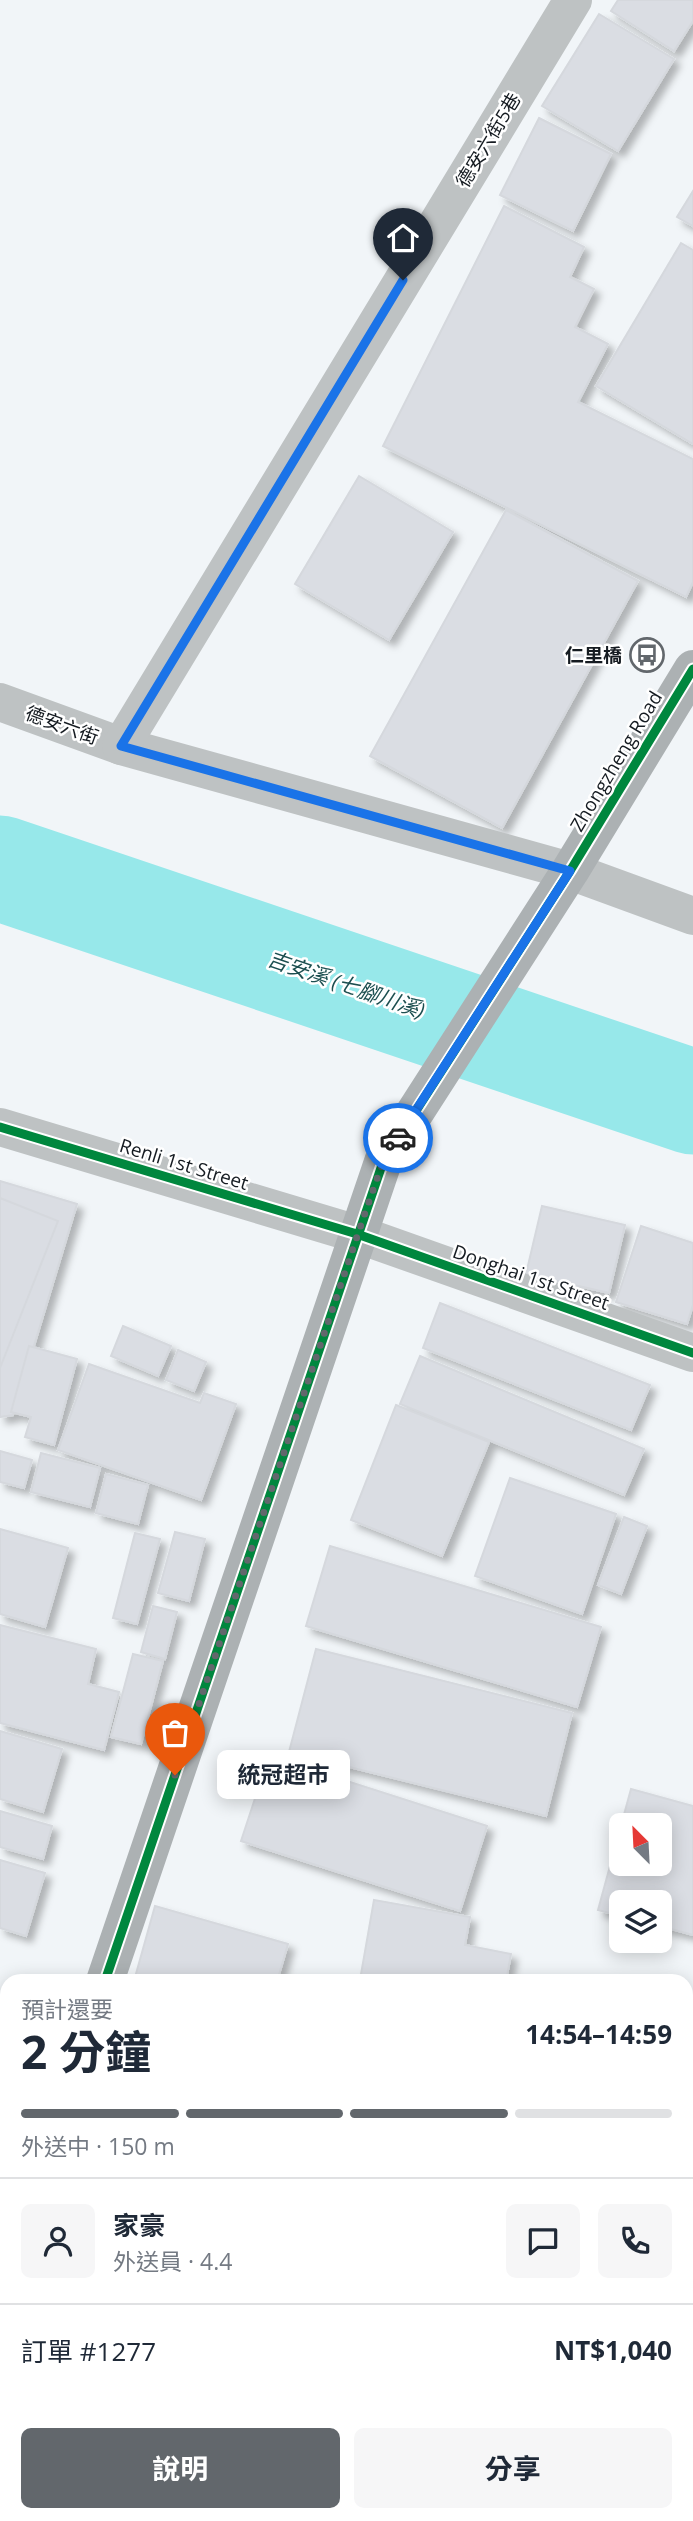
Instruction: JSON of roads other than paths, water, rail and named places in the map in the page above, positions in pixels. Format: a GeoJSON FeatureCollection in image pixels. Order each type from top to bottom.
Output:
{"type":"FeatureCollection","features":[{"type":"Feature","properties":{"kind":"main road","name":"Zhongzheng Road"},"geometry":{"type":"LineString","coordinates":[[107,1974],[383,1162],[570,871],[693,669]]}},
{"type":"Feature","properties":{"kind":"street","name":"德安六街5巷"},"geometry":{"type":"LineString","coordinates":[[121,746],[572,0]]}},
{"type":"Feature","properties":{"kind":"street","name":"德安六街"},"geometry":{"type":"LineString","coordinates":[[0,702],[121,746],[570,871],[693,916]]}},
{"type":"Feature","properties":{"kind":"street","name":"Renli 1st Street"},"geometry":{"type":"LineString","coordinates":[[0,1126],[357,1234]]}},
{"type":"Feature","properties":{"kind":"street","name":"Donghai 1st Street"},"geometry":{"type":"LineString","coordinates":[[357,1234],[693,1353]]}},
{"type":"Feature","properties":{"kind":"waterway","name":"吉安溪 (七腳川溪)"},"geometry":{"type":"LineString","coordinates":[[0,868],[693,1102]]}},
{"type":"Feature","properties":{"kind":"place","name":"仁里橋"},"geometry":{"type":"Point","coordinates":[647,655]}},
{"type":"Feature","properties":{"kind":"place","name":"統冠超市"},"geometry":{"type":"Point","coordinates":[175,1775]}}]}
